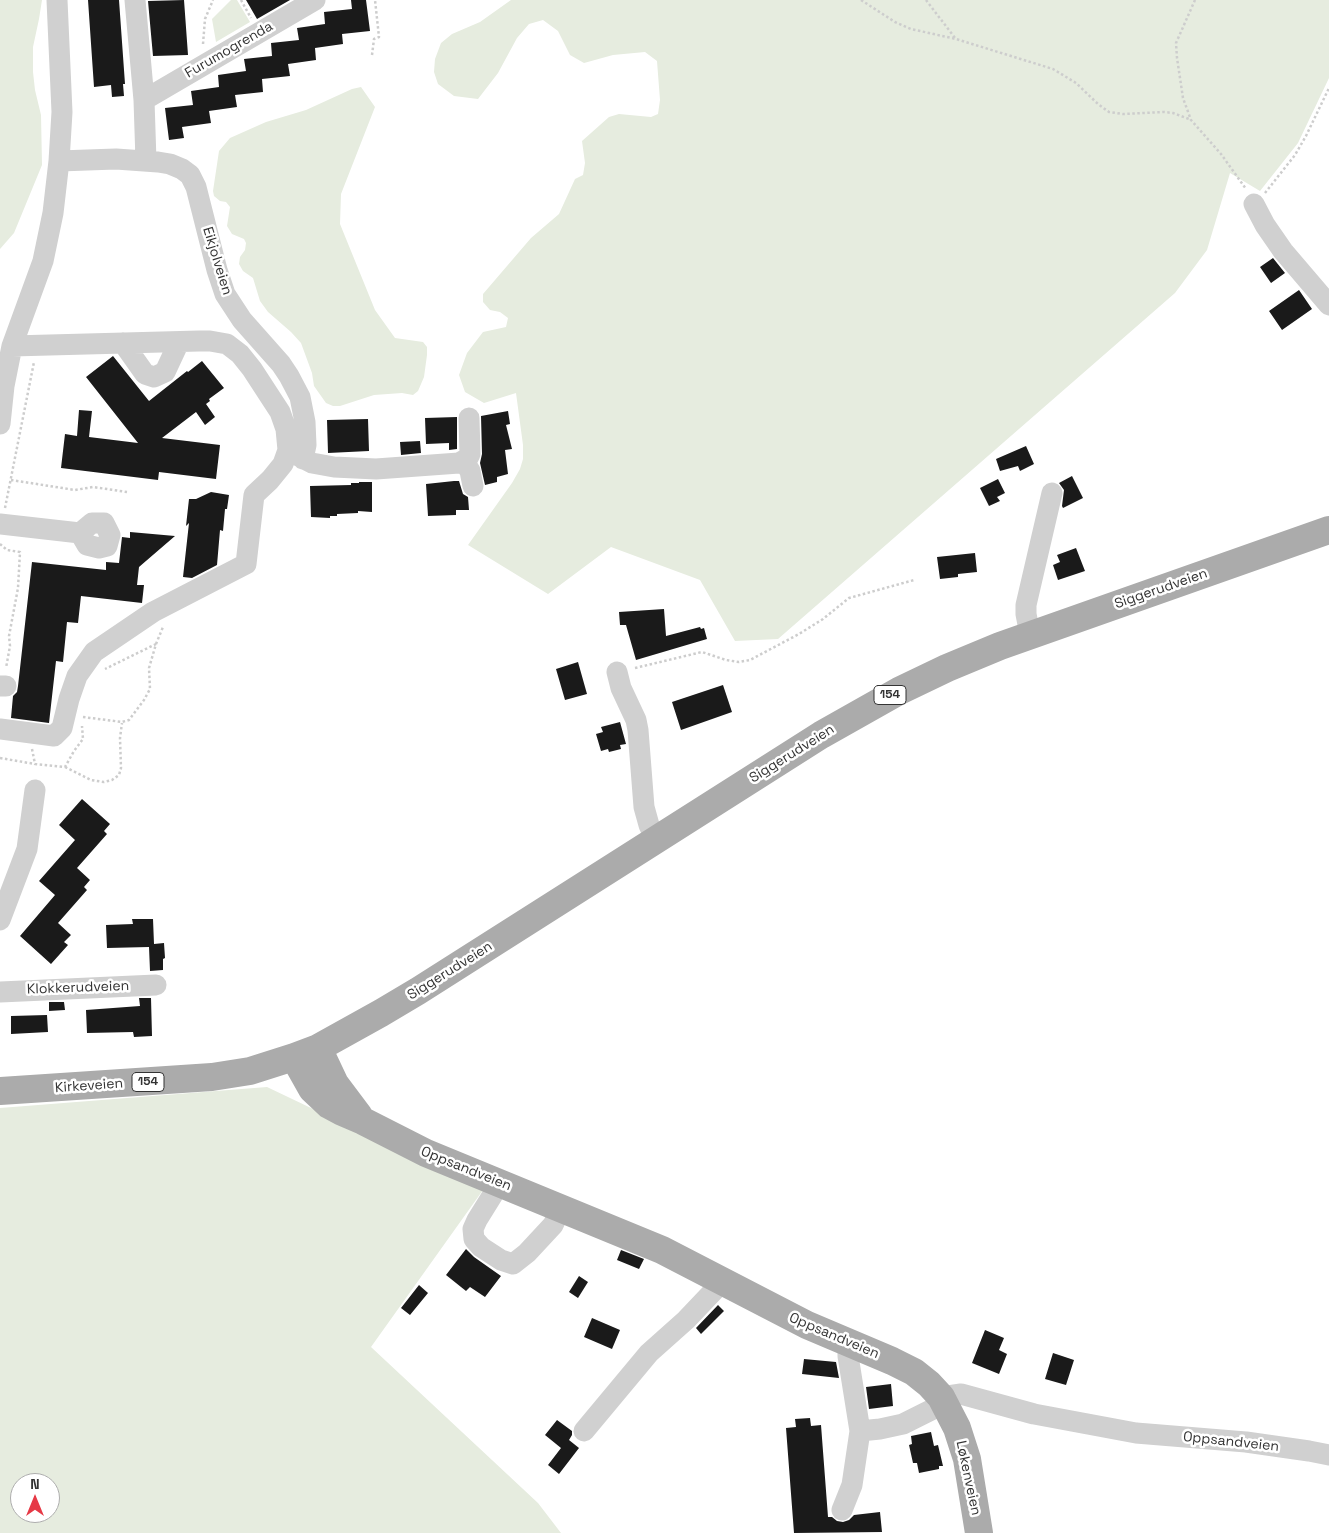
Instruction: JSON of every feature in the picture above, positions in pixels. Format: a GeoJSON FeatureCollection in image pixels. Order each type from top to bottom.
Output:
{"type":"FeatureCollection","features":[{"type":"Feature","properties":{"kind":"main road","name":"Siggerudveien"},"geometry":{"type":"LineString","coordinates":[[306,1052],[381,1013],[418,991],[821,735],[875,704],[947,668],[1030,635],[1329,530]]}},
{"type":"Feature","properties":{"kind":"main road","name":"Kirkeveien"},"geometry":{"type":"LineString","coordinates":[[0,1091],[212,1077],[250,1071],[306,1052]]}},
{"type":"Feature","properties":{"kind":"main road","name":"Oppsandveien"},"geometry":{"type":"LineString","coordinates":[[306,1052],[305,1079],[319,1097],[342,1112],[408,1145],[662,1250],[778,1311],[906,1367],[924,1378],[943,1400]]}},
{"type":"Feature","properties":{"kind":"main road","name":"Løkenveien"},"geometry":{"type":"LineString","coordinates":[[943,1400],[957,1428],[967,1459],[979,1533]]}},
{"type":"Feature","properties":{"kind":"street"},"geometry":{"type":"LineString","coordinates":[[0,424],[4,386],[12,346],[43,261],[53,213],[62,112],[56,0]]}},
{"type":"Feature","properties":{"kind":"street"},"geometry":{"type":"LineString","coordinates":[[135,0],[144,100],[146,161]]}},
{"type":"Feature","properties":{"kind":"street","name":"Furumogrenda"},"geometry":{"type":"LineString","coordinates":[[144,100],[315,0]]}},
{"type":"Feature","properties":{"kind":"street","name":"Eikjolveien"},"geometry":{"type":"LineString","coordinates":[[59,161],[116,159],[170,164],[182,169],[194,181],[225,294],[242,320],[289,376],[300,397],[305,422],[306,445],[296,454]]}},
{"type":"Feature","properties":{"kind":"street"},"geometry":{"type":"LineString","coordinates":[[1254,204],[1265,226],[1283,251],[1329,305]]}},
{"type":"Feature","properties":{"kind":"street"},"geometry":{"type":"LineString","coordinates":[[12,346],[178,342],[219,342],[226,344],[240,354],[252,369],[280,412],[296,454],[322,466],[376,469],[436,466],[464,461],[470,454],[471,449],[469,418]]}},
{"type":"Feature","properties":{"kind":"street"},"geometry":{"type":"LineString","coordinates":[[123,343],[145,374],[154,377],[165,372],[178,342]]}},
{"type":"Feature","properties":{"kind":"street"},"geometry":{"type":"LineString","coordinates":[[0,729],[54,736],[62,728],[68,699],[77,676],[94,652],[153,612],[246,564],[254,495],[283,464],[296,454]]}},
{"type":"Feature","properties":{"kind":"street"},"geometry":{"type":"LineString","coordinates":[[464,461],[470,471],[473,486]]}},
{"type":"Feature","properties":{"kind":"street"},"geometry":{"type":"LineString","coordinates":[[1030,635],[1026,605],[1052,492]]}},
{"type":"Feature","properties":{"kind":"street"},"geometry":{"type":"LineString","coordinates":[[0,531],[80,533]]}},
{"type":"Feature","properties":{"kind":"street"},"geometry":{"type":"LineString","coordinates":[[617,672],[624,696],[636,720],[644,806],[649,825],[656,840]]}},
{"type":"Feature","properties":{"kind":"street"},"geometry":{"type":"LineString","coordinates":[[0,920],[27,849],[35,790]]}},
{"type":"Feature","properties":{"kind":"street","name":"Klokkerudveien"},"geometry":{"type":"LineString","coordinates":[[0,992],[156,985]]}},
{"type":"Feature","properties":{"kind":"street"},"geometry":{"type":"LineString","coordinates":[[500,1183],[473,1229],[474,1239],[481,1247],[501,1260],[513,1264],[527,1253],[553,1225],[561,1208]]}},
{"type":"Feature","properties":{"kind":"street"},"geometry":{"type":"LineString","coordinates":[[584,1431],[649,1353],[686,1320],[722,1281]]}},
{"type":"Feature","properties":{"kind":"street"},"geometry":{"type":"LineString","coordinates":[[842,1510],[852,1485],[860,1431],[848,1356],[848,1343]]}},
{"type":"Feature","properties":{"kind":"street","name":"Oppsandveien"},"geometry":{"type":"LineString","coordinates":[[943,1400],[960,1394],[1034,1414],[1136,1434],[1246,1442],[1329,1455]]}},
{"type":"Feature","properties":{"kind":"street"},"geometry":{"type":"LineString","coordinates":[[860,1431],[903,1424],[943,1400]]}},
{"type":"Feature","properties":{"kind":"path"},"geometry":{"type":"LineString","coordinates":[[209,62],[204,54],[203,40],[205,19],[213,0]]}},
{"type":"Feature","properties":{"kind":"path"},"geometry":{"type":"LineString","coordinates":[[372,55],[374,39],[379,37],[375,0]]}},
{"type":"Feature","properties":{"kind":"path"},"geometry":{"type":"LineString","coordinates":[[861,0],[904,27],[956,39],[1053,69],[1076,83],[1109,112],[1123,114],[1164,112],[1190,120],[1238,176],[1254,204],[1273,184],[1295,155],[1329,88]]}},
{"type":"Feature","properties":{"kind":"path"},"geometry":{"type":"LineString","coordinates":[[926,0],[956,39]]}},
{"type":"Feature","properties":{"kind":"path"},"geometry":{"type":"LineString","coordinates":[[1190,120],[1183,98],[1176,49],[1178,37],[1195,0]]}},
{"type":"Feature","properties":{"kind":"path"},"geometry":{"type":"LineString","coordinates":[[3,686],[10,646],[9,636],[16,605],[20,552],[7,550],[0,531],[33,366],[40,346]]}},
{"type":"Feature","properties":{"kind":"path"},"geometry":{"type":"LineString","coordinates":[[11,480],[75,490],[93,487],[127,492]]}},
{"type":"Feature","properties":{"kind":"path"},"geometry":{"type":"LineString","coordinates":[[617,672],[699,652],[738,662],[750,660],[823,619],[849,598],[914,580]]}},
{"type":"Feature","properties":{"kind":"path"},"geometry":{"type":"LineString","coordinates":[[66,767],[83,740],[81,716],[122,722],[129,720],[144,700],[150,689],[149,668],[156,644],[106,668],[100,674]]}},
{"type":"Feature","properties":{"kind":"path"},"geometry":{"type":"LineString","coordinates":[[0,758],[66,767],[91,780],[104,782],[112,780],[118,775],[121,768],[120,738],[122,722]]}},
{"type":"Feature","properties":{"kind":"path"},"geometry":{"type":"LineString","coordinates":[[30,733],[35,764]]}},
{"type":"Feature","properties":{"kind":"shaded area"},"geometry":{"type":"Polygon","coordinates":[[[0,0],[42,0],[33,47],[33,72],[41,115],[42,165],[14,233],[0,249],[0,0]]]}},
{"type":"Feature","properties":{"kind":"shaded area"},"geometry":{"type":"Polygon","coordinates":[[[231,0],[237,0],[250,22],[216,42],[212,19],[231,0]]]}},
{"type":"Feature","properties":{"kind":"shaded area"},"geometry":{"type":"Polygon","coordinates":[[[511,0],[1329,0],[1329,78],[1298,143],[1260,191],[1230,173],[1207,250],[1175,293],[778,639],[735,641],[700,580],[611,547],[548,594],[468,545],[512,483],[523,459],[516,393],[484,403],[465,392],[459,375],[467,353],[483,332],[506,327],[508,318],[500,312],[490,310],[483,302],[483,294],[531,238],[559,214],[575,179],[583,175],[585,163],[582,141],[609,117],[619,114],[651,117],[658,114],[660,100],[657,61],[645,52],[613,55],[584,63],[570,55],[558,31],[543,20],[529,24],[517,38],[498,73],[478,99],[454,96],[438,84],[434,72],[435,59],[441,43],[452,34],[480,22],[511,0]]]}},
{"type":"Feature","properties":{"kind":"shaded area"},"geometry":{"type":"Polygon","coordinates":[[[361,87],[375,107],[341,194],[340,224],[375,310],[395,338],[423,342],[427,347],[427,355],[424,377],[418,391],[413,395],[402,393],[374,395],[340,406],[333,406],[326,403],[314,386],[312,373],[301,343],[268,312],[260,301],[253,278],[243,271],[239,264],[246,243],[244,239],[232,234],[227,226],[230,207],[226,202],[220,201],[214,196],[213,191],[219,151],[230,138],[266,122],[306,110],[352,89],[361,87]]]}},
{"type":"Feature","properties":{"kind":"shaded area"},"geometry":{"type":"Polygon","coordinates":[[[267,1087],[483,1190],[371,1347],[538,1503],[561,1533],[0,1533],[0,1108],[267,1087]]]}},
{"type":"Feature","properties":{"kind":"building"},"geometry":{"type":"Polygon","coordinates":[[[88,0],[119,0],[125,84],[123,84],[124,96],[112,97],[111,85],[94,87],[88,0]]]}},
{"type":"Feature","properties":{"kind":"building"},"geometry":{"type":"Polygon","coordinates":[[[184,0],[188,55],[153,56],[148,1],[184,0]]]}},
{"type":"Feature","properties":{"kind":"building"},"geometry":{"type":"Polygon","coordinates":[[[246,0],[290,0],[257,19],[246,0]]]}},
{"type":"Feature","properties":{"kind":"building"},"geometry":{"type":"Polygon","coordinates":[[[351,0],[366,0],[370,31],[342,34],[343,44],[315,48],[316,60],[288,64],[290,76],[262,79],[263,92],[235,95],[237,107],[209,111],[211,123],[182,127],[184,138],[169,140],[165,108],[193,105],[191,91],[219,87],[218,75],[246,71],[244,59],[272,56],[271,43],[299,40],[297,28],[325,24],[324,12],[352,9],[351,0]]]}},
{"type":"Feature","properties":{"kind":"building"},"geometry":{"type":"Polygon","coordinates":[[[1273,258],[1285,273],[1271,283],[1260,267],[1273,258]]]}},
{"type":"Feature","properties":{"kind":"building"},"geometry":{"type":"Polygon","coordinates":[[[1299,290],[1312,309],[1282,330],[1269,311],[1299,290]]]}},
{"type":"Feature","properties":{"kind":"building"},"geometry":{"type":"Polygon","coordinates":[[[113,356],[149,401],[202,361],[224,388],[209,399],[210,401],[206,404],[215,417],[205,425],[196,412],[162,438],[220,445],[216,479],[159,472],[158,480],[61,468],[65,434],[77,436],[79,410],[92,411],[89,437],[138,443],[86,377],[113,356]]]}},
{"type":"Feature","properties":{"kind":"building"},"geometry":{"type":"Polygon","coordinates":[[[508,411],[510,424],[506,425],[512,449],[505,450],[508,474],[497,477],[497,482],[485,485],[480,463],[482,454],[481,416],[508,411]]]}},
{"type":"Feature","properties":{"kind":"building"},"geometry":{"type":"Polygon","coordinates":[[[457,417],[457,449],[449,450],[449,443],[426,444],[425,418],[457,417]]]}},
{"type":"Feature","properties":{"kind":"building"},"geometry":{"type":"Polygon","coordinates":[[[368,419],[369,451],[328,453],[327,420],[368,419]]]}},
{"type":"Feature","properties":{"kind":"building"},"geometry":{"type":"Polygon","coordinates":[[[420,441],[421,453],[401,455],[400,442],[420,441]]]}},
{"type":"Feature","properties":{"kind":"building"},"geometry":{"type":"Polygon","coordinates":[[[1026,446],[1034,464],[1020,471],[1018,466],[1000,471],[996,459],[1026,446]]]}},
{"type":"Feature","properties":{"kind":"building"},"geometry":{"type":"Polygon","coordinates":[[[1072,476],[1083,498],[1063,508],[1064,490],[1059,483],[1072,476]]]}},
{"type":"Feature","properties":{"kind":"building"},"geometry":{"type":"Polygon","coordinates":[[[998,479],[1005,493],[997,497],[1000,501],[989,506],[980,488],[998,479]]]}},
{"type":"Feature","properties":{"kind":"building"},"geometry":{"type":"Polygon","coordinates":[[[459,481],[463,494],[468,497],[469,510],[456,510],[456,515],[428,516],[426,484],[459,481]]]}},
{"type":"Feature","properties":{"kind":"building"},"geometry":{"type":"Polygon","coordinates":[[[372,482],[372,512],[358,511],[358,513],[337,514],[337,516],[330,516],[330,518],[311,517],[310,486],[351,485],[351,483],[372,482]]]}},
{"type":"Feature","properties":{"kind":"building"},"geometry":{"type":"Polygon","coordinates":[[[211,492],[229,495],[227,509],[225,509],[223,531],[220,530],[217,565],[192,578],[183,577],[189,523],[186,526],[189,499],[196,499],[211,492]]]}},
{"type":"Feature","properties":{"kind":"building"},"geometry":{"type":"Polygon","coordinates":[[[130,532],[175,536],[139,567],[137,585],[144,585],[142,603],[81,596],[78,623],[67,622],[63,662],[56,661],[49,723],[11,718],[13,696],[17,692],[18,686],[32,562],[106,570],[106,562],[119,563],[122,537],[130,538],[130,532]]]}},
{"type":"Feature","properties":{"kind":"building"},"geometry":{"type":"Polygon","coordinates":[[[1076,548],[1085,571],[1058,580],[1053,565],[1060,562],[1057,555],[1076,548]]]}},
{"type":"Feature","properties":{"kind":"building"},"geometry":{"type":"Polygon","coordinates":[[[975,553],[977,572],[958,574],[958,577],[940,579],[937,557],[975,553]]]}},
{"type":"Feature","properties":{"kind":"building"},"geometry":{"type":"Polygon","coordinates":[[[664,609],[666,636],[700,627],[701,629],[704,628],[707,639],[636,660],[626,625],[620,625],[619,612],[664,609]]]}},
{"type":"Feature","properties":{"kind":"building"},"geometry":{"type":"Polygon","coordinates":[[[578,662],[587,694],[565,700],[556,669],[578,662]]]}},
{"type":"Feature","properties":{"kind":"building"},"geometry":{"type":"Polygon","coordinates":[[[723,685],[732,712],[681,730],[672,702],[723,685]]]}},
{"type":"Feature","properties":{"kind":"building"},"geometry":{"type":"Polygon","coordinates":[[[620,722],[626,744],[620,745],[621,749],[609,752],[608,749],[601,751],[596,734],[603,732],[601,727],[620,722]]]}},
{"type":"Feature","properties":{"kind":"building"},"geometry":{"type":"Polygon","coordinates":[[[82,799],[110,824],[104,831],[107,834],[77,868],[90,880],[84,887],[87,890],[58,923],[71,935],[64,942],[68,945],[51,964],[20,936],[55,895],[39,881],[75,840],[59,825],[82,799]]]}},
{"type":"Feature","properties":{"kind":"building"},"geometry":{"type":"Polygon","coordinates":[[[132,919],[153,919],[154,944],[164,943],[165,958],[163,959],[163,970],[150,971],[149,947],[107,948],[106,925],[133,924],[132,919]]]}},
{"type":"Feature","properties":{"kind":"building"},"geometry":{"type":"Polygon","coordinates":[[[139,998],[151,998],[152,1036],[134,1037],[133,1032],[87,1033],[86,1010],[140,1006],[139,998]]]}},
{"type":"Feature","properties":{"kind":"building"},"geometry":{"type":"Polygon","coordinates":[[[49,1002],[64,1002],[65,1010],[49,1011],[49,1002]]]}},
{"type":"Feature","properties":{"kind":"building"},"geometry":{"type":"Polygon","coordinates":[[[47,1015],[48,1032],[11,1034],[11,1016],[47,1015]]]}},
{"type":"Feature","properties":{"kind":"building"},"geometry":{"type":"Polygon","coordinates":[[[466,1249],[501,1276],[485,1297],[470,1287],[466,1291],[446,1275],[466,1249]]]}},
{"type":"Feature","properties":{"kind":"building"},"geometry":{"type":"Polygon","coordinates":[[[621,1250],[644,1259],[639,1269],[617,1260],[621,1250]]]}},
{"type":"Feature","properties":{"kind":"building"},"geometry":{"type":"Polygon","coordinates":[[[579,1276],[588,1282],[578,1298],[569,1292],[579,1276]]]}},
{"type":"Feature","properties":{"kind":"building"},"geometry":{"type":"Polygon","coordinates":[[[419,1285],[428,1293],[410,1315],[401,1308],[419,1285]]]}},
{"type":"Feature","properties":{"kind":"building"},"geometry":{"type":"Polygon","coordinates":[[[718,1305],[724,1311],[701,1334],[696,1328],[718,1305]]]}},
{"type":"Feature","properties":{"kind":"building"},"geometry":{"type":"Polygon","coordinates":[[[592,1318],[620,1330],[612,1349],[584,1337],[592,1318]]]}},
{"type":"Feature","properties":{"kind":"building"},"geometry":{"type":"Polygon","coordinates":[[[985,1330],[1004,1338],[999,1350],[1007,1354],[999,1374],[972,1363],[985,1330]]]}},
{"type":"Feature","properties":{"kind":"building"},"geometry":{"type":"Polygon","coordinates":[[[1053,1353],[1074,1360],[1066,1385],[1045,1379],[1053,1353]]]}},
{"type":"Feature","properties":{"kind":"building"},"geometry":{"type":"Polygon","coordinates":[[[804,1359],[836,1362],[839,1378],[802,1374],[804,1359]]]}},
{"type":"Feature","properties":{"kind":"building"},"geometry":{"type":"Polygon","coordinates":[[[891,1384],[893,1406],[869,1409],[866,1387],[891,1384]]]}},
{"type":"Feature","properties":{"kind":"building"},"geometry":{"type":"Polygon","coordinates":[[[810,1418],[811,1426],[821,1425],[828,1517],[843,1522],[849,1520],[854,1515],[880,1512],[882,1532],[794,1533],[786,1428],[796,1427],[795,1419],[810,1418]]]}},
{"type":"Feature","properties":{"kind":"building"},"geometry":{"type":"Polygon","coordinates":[[[557,1420],[572,1431],[569,1440],[579,1448],[559,1474],[548,1465],[561,1448],[545,1435],[557,1420]]]}},
{"type":"Feature","properties":{"kind":"building"},"geometry":{"type":"Polygon","coordinates":[[[931,1432],[934,1446],[938,1445],[943,1466],[939,1466],[939,1469],[919,1473],[917,1463],[913,1463],[909,1445],[912,1444],[911,1436],[931,1432]]]}}]}
